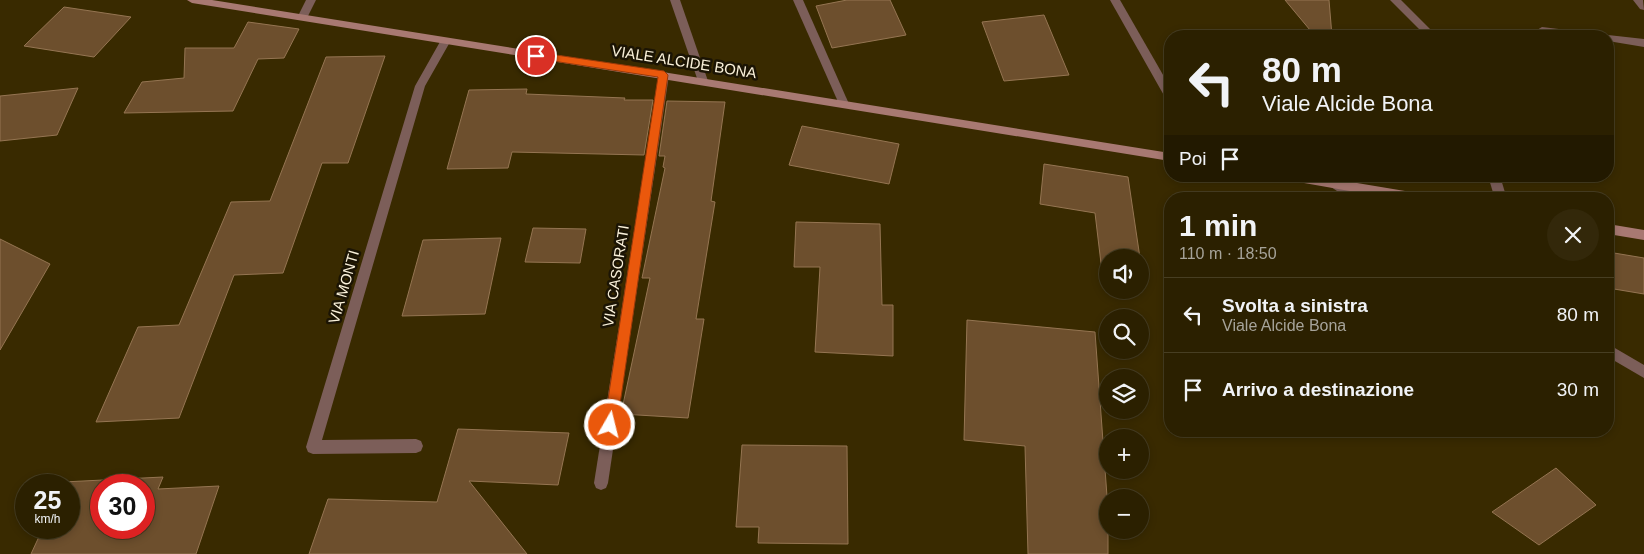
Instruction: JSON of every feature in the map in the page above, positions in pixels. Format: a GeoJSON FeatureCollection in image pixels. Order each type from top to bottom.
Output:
{"type":"FeatureCollection","features":[{"type":"Feature","properties":{"kind":"street","name":"VIALE ALCIDE BONA"},"geometry":{"type":"LineString","coordinates":[[192,0],[445,42],[703,80],[1164,156]]}},
{"type":"Feature","properties":{"kind":"street"},"geometry":{"type":"LineString","coordinates":[[302,18],[311,0]]}},
{"type":"Feature","properties":{"kind":"street"},"geometry":{"type":"LineString","coordinates":[[675,0],[703,80]]}},
{"type":"Feature","properties":{"kind":"street"},"geometry":{"type":"LineString","coordinates":[[798,0],[844,104]]}},
{"type":"Feature","properties":{"kind":"street"},"geometry":{"type":"LineString","coordinates":[[1115,0],[1164,86]]}},
{"type":"Feature","properties":{"kind":"street"},"geometry":{"type":"LineString","coordinates":[[1395,0],[1426,30]]}},
{"type":"Feature","properties":{"kind":"street"},"geometry":{"type":"LineString","coordinates":[[1638,0],[1644,7]]}},
{"type":"Feature","properties":{"kind":"street"},"geometry":{"type":"LineString","coordinates":[[1614,39],[1644,43]]}},
{"type":"Feature","properties":{"kind":"street","name":"VIA MONTI"},"geometry":{"type":"LineString","coordinates":[[416,446],[314,447],[420,86],[445,42]]}},
{"type":"Feature","properties":{"kind":"street","name":"VIA CASORATI"},"geometry":{"type":"LineString","coordinates":[[602,483],[664,75]]}},
{"type":"Feature","properties":{"kind":"street"},"geometry":{"type":"LineString","coordinates":[[1323,182],[1382,192]]}},
{"type":"Feature","properties":{"kind":"street"},"geometry":{"type":"LineString","coordinates":[[1335,184],[1348,192]]}},
{"type":"Feature","properties":{"kind":"street"},"geometry":{"type":"LineString","coordinates":[[1614,230],[1644,235]]}},
{"type":"Feature","properties":{"kind":"street"},"geometry":{"type":"LineString","coordinates":[[1614,354],[1644,372]]}},
{"type":"Feature","properties":{"kind":"building"},"geometry":{"type":"Polygon","coordinates":[[[847,0],[890,0],[906,35],[832,48],[816,6],[847,0]]]}},
{"type":"Feature","properties":{"kind":"building"},"geometry":{"type":"Polygon","coordinates":[[[1285,0],[1329,0],[1332,30],[1310,30],[1285,0]]]}},
{"type":"Feature","properties":{"kind":"building"},"geometry":{"type":"Polygon","coordinates":[[[64,7],[131,17],[94,57],[24,46],[64,7]]]}},
{"type":"Feature","properties":{"kind":"building"},"geometry":{"type":"Polygon","coordinates":[[[1044,15],[1069,75],[1004,81],[982,22],[1044,15]]]}},
{"type":"Feature","properties":{"kind":"building"},"geometry":{"type":"Polygon","coordinates":[[[248,22],[299,29],[284,58],[258,59],[233,111],[124,113],[142,82],[184,78],[185,48],[234,48],[248,22]]]}},
{"type":"Feature","properties":{"kind":"building"},"geometry":{"type":"Polygon","coordinates":[[[385,56],[348,163],[322,163],[283,273],[234,275],[179,418],[96,422],[138,327],[179,325],[231,202],[270,201],[326,57],[385,56]]]}},
{"type":"Feature","properties":{"kind":"building"},"geometry":{"type":"Polygon","coordinates":[[[78,88],[57,135],[0,141],[0,96],[78,88]]]}},
{"type":"Feature","properties":{"kind":"building"},"geometry":{"type":"Polygon","coordinates":[[[527,89],[526,94],[653,100],[644,155],[512,152],[508,168],[447,169],[469,90],[527,89]]]}},
{"type":"Feature","properties":{"kind":"building"},"geometry":{"type":"Polygon","coordinates":[[[667,101],[725,102],[711,201],[715,202],[696,319],[704,319],[688,418],[621,414],[650,278],[642,278],[665,168],[663,167],[665,156],[659,156],[667,101]]]}},
{"type":"Feature","properties":{"kind":"building"},"geometry":{"type":"Polygon","coordinates":[[[802,126],[899,144],[889,184],[789,165],[802,126]]]}},
{"type":"Feature","properties":{"kind":"building"},"geometry":{"type":"Polygon","coordinates":[[[1044,164],[1128,177],[1139,249],[1099,249],[1095,213],[1040,204],[1044,164]]]}},
{"type":"Feature","properties":{"kind":"building"},"geometry":{"type":"Polygon","coordinates":[[[796,222],[880,224],[882,305],[893,305],[893,356],[815,352],[820,267],[794,267],[796,222]]]}},
{"type":"Feature","properties":{"kind":"building"},"geometry":{"type":"Polygon","coordinates":[[[533,228],[586,229],[580,263],[525,262],[533,228]]]}},
{"type":"Feature","properties":{"kind":"building"},"geometry":{"type":"Polygon","coordinates":[[[501,238],[485,314],[402,316],[423,240],[501,238]]]}},
{"type":"Feature","properties":{"kind":"building"},"geometry":{"type":"Polygon","coordinates":[[[0,239],[50,264],[0,350],[0,239]]]}},
{"type":"Feature","properties":{"kind":"building"},"geometry":{"type":"Polygon","coordinates":[[[1614,253],[1644,258],[1644,294],[1614,289],[1614,253]]]}},
{"type":"Feature","properties":{"kind":"building"},"geometry":{"type":"Polygon","coordinates":[[[967,320],[1095,332],[1099,419],[1101,419],[1102,429],[1099,429],[1099,479],[1106,479],[1106,489],[1099,489],[1099,539],[1108,539],[1108,554],[1028,554],[1025,446],[964,440],[967,320]]]}},
{"type":"Feature","properties":{"kind":"building"},"geometry":{"type":"Polygon","coordinates":[[[458,429],[569,433],[558,485],[469,481],[527,554],[309,554],[328,499],[437,502],[458,429]]]}},
{"type":"Feature","properties":{"kind":"building"},"geometry":{"type":"Polygon","coordinates":[[[742,445],[847,446],[848,544],[758,543],[759,527],[736,527],[742,445]]]}},
{"type":"Feature","properties":{"kind":"building"},"geometry":{"type":"Polygon","coordinates":[[[1556,468],[1596,505],[1539,545],[1492,512],[1556,468]]]}},
{"type":"Feature","properties":{"kind":"building"},"geometry":{"type":"Polygon","coordinates":[[[155,477],[163,477],[158,489],[219,486],[196,554],[31,554],[38,539],[80,539],[80,481],[90,481],[90,539],[155,539],[155,477]]]}},
{"type":"Feature","properties":{"kind":"route"},"geometry":{"type":"LineString","coordinates":[[536,56],[664,75],[610,425]]}}]}
